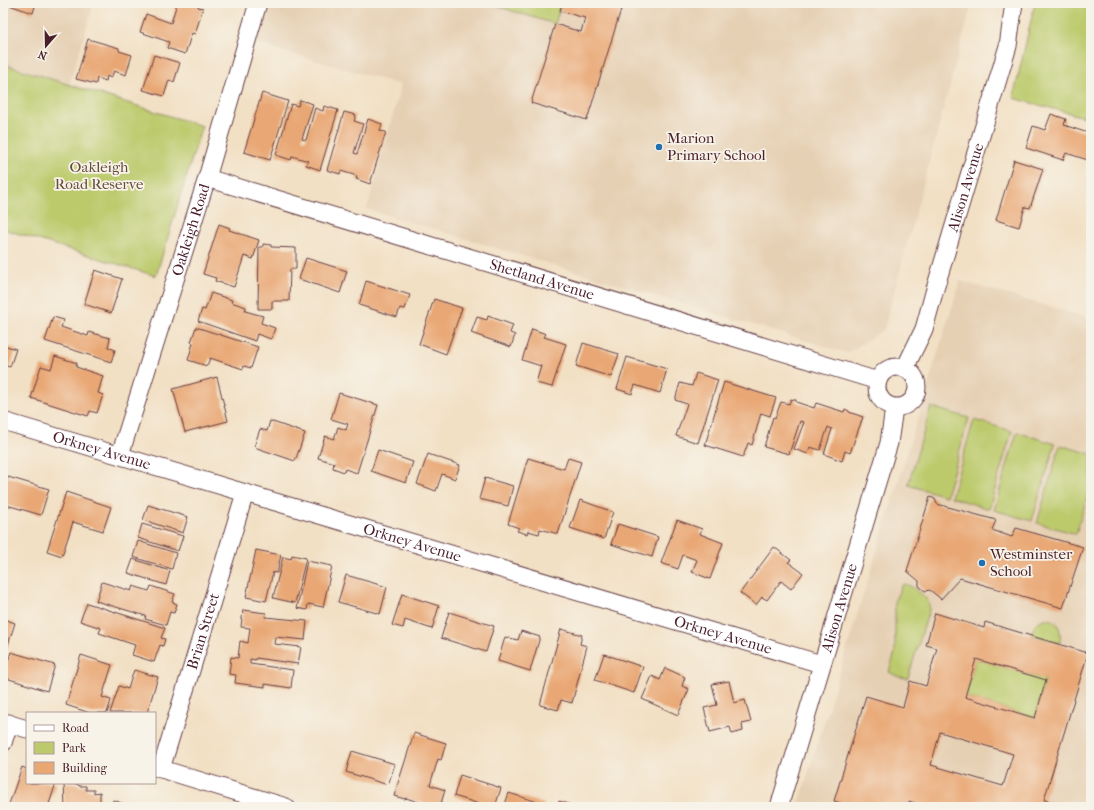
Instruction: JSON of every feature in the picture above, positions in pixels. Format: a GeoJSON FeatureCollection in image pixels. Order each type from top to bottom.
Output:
{"type":"FeatureCollection","features":[{"type":"Feature","properties":{"kind":"street","name":"Oakleigh Road"},"geometry":{"type":"LineString","coordinates":[[120,455],[207,178],[258,3]]}},
{"type":"Feature","properties":{"kind":"street","name":"Alison Avenue"},"geometry":{"type":"LineString","coordinates":[[905,368],[924,329],[934,296],[1008,46],[1014,3]]}},
{"type":"Feature","properties":{"kind":"street","name":"Shetland Avenue"},"geometry":{"type":"LineString","coordinates":[[207,178],[878,381]]}},
{"type":"Feature","properties":{"kind":"street"},"geometry":{"type":"LineString","coordinates":[[898,367],[905,368],[914,376],[917,382],[918,391],[912,402],[905,406],[894,408],[887,405],[880,399],[877,391],[878,381],[886,370],[898,367]]}},
{"type":"Feature","properties":{"kind":"street","name":"Alison Avenue"},"geometry":{"type":"LineString","coordinates":[[779,807],[889,442],[894,408]]}},
{"type":"Feature","properties":{"kind":"street","name":"Orkney Avenue"},"geometry":{"type":"LineString","coordinates":[[3,421],[821,664]]}},
{"type":"Feature","properties":{"kind":"street","name":"Brian Street"},"geometry":{"type":"LineString","coordinates":[[158,768],[245,493]]}},
{"type":"Feature","properties":{"kind":"street"},"geometry":{"type":"LineString","coordinates":[[3,742],[6,722],[26,729]]}},
{"type":"Feature","properties":{"kind":"street"},"geometry":{"type":"LineString","coordinates":[[158,768],[286,807]]}},
{"type":"Feature","properties":{"kind":"shaded area"},"geometry":{"type":"Polygon","coordinates":[[[3,3],[94,3],[69,85],[3,64],[3,3]]]}},
{"type":"Feature","properties":{"kind":"shaded area","name":"Marion Primary School"},"geometry":{"type":"Polygon","coordinates":[[[259,3],[972,3],[884,330],[847,353],[367,209],[401,85],[248,41],[259,3]]]}},
{"type":"Feature","properties":{"kind":"shaded area","name":"Westminster School"},"geometry":{"type":"Polygon","coordinates":[[[960,281],[1089,318],[1091,313],[1091,807],[798,807],[960,281]]]}},
{"type":"Feature","properties":{"kind":"green space"},"geometry":{"type":"Polygon","coordinates":[[[486,3],[561,3],[555,24],[486,3]]]}},
{"type":"Feature","properties":{"kind":"green space"},"geometry":{"type":"Polygon","coordinates":[[[1035,3],[1091,3],[1091,119],[1013,98],[1035,3]]]}},
{"type":"Feature","properties":{"kind":"green space","name":"Oakleigh Road Reserve"},"geometry":{"type":"Polygon","coordinates":[[[3,64],[202,126],[156,276],[3,229],[3,64]]]}},
{"type":"Feature","properties":{"kind":"green space"},"geometry":{"type":"Polygon","coordinates":[[[931,407],[969,418],[946,496],[908,485],[931,407]]]}},
{"type":"Feature","properties":{"kind":"green space"},"geometry":{"type":"Polygon","coordinates":[[[974,420],[1012,431],[989,509],[951,497],[974,420]]]}},
{"type":"Feature","properties":{"kind":"green space"},"geometry":{"type":"Polygon","coordinates":[[[1017,432],[1055,444],[1032,521],[994,510],[1017,432]]]}},
{"type":"Feature","properties":{"kind":"green space"},"geometry":{"type":"Polygon","coordinates":[[[1060,445],[1091,454],[1091,484],[1076,534],[1037,523],[1060,445]]]}},
{"type":"Feature","properties":{"kind":"green space"},"geometry":{"type":"Polygon","coordinates":[[[905,584],[911,586],[920,593],[928,601],[929,605],[929,610],[908,678],[889,672],[895,652],[895,600],[902,585],[905,584]]]}},
{"type":"Feature","properties":{"kind":"green space"},"geometry":{"type":"Polygon","coordinates":[[[1044,619],[1053,621],[1058,626],[1060,630],[1060,643],[1032,635],[1035,625],[1044,619]]]}},
{"type":"Feature","properties":{"kind":"green space"},"geometry":{"type":"Polygon","coordinates":[[[976,659],[1046,680],[1035,718],[965,697],[976,659]]]}},
{"type":"Feature","properties":{"kind":"building"},"geometry":{"type":"Polygon","coordinates":[[[3,3],[36,3],[33,13],[3,3]]]}},
{"type":"Feature","properties":{"kind":"building"},"geometry":{"type":"Polygon","coordinates":[[[177,3],[192,3],[203,8],[195,34],[192,33],[185,54],[167,48],[169,42],[140,32],[146,14],[171,23],[177,3]]]}},
{"type":"Feature","properties":{"kind":"building"},"geometry":{"type":"Polygon","coordinates":[[[562,3],[623,3],[587,120],[531,103],[555,24],[581,32],[585,18],[560,11],[562,3]]]}},
{"type":"Feature","properties":{"kind":"building"},"geometry":{"type":"Polygon","coordinates":[[[88,39],[119,48],[119,51],[132,55],[126,75],[114,71],[111,78],[107,76],[106,81],[97,78],[96,84],[76,79],[88,39]]]}},
{"type":"Feature","properties":{"kind":"building"},"geometry":{"type":"Polygon","coordinates":[[[154,55],[180,63],[174,82],[169,80],[164,96],[143,90],[154,55]]]}},
{"type":"Feature","properties":{"kind":"building"},"geometry":{"type":"Polygon","coordinates":[[[262,93],[288,101],[270,160],[244,152],[262,93]]]}},
{"type":"Feature","properties":{"kind":"building"},"geometry":{"type":"Polygon","coordinates":[[[300,100],[313,104],[302,139],[306,140],[315,108],[323,111],[324,106],[338,110],[320,170],[306,165],[308,161],[292,156],[291,160],[276,155],[291,104],[298,106],[300,100]]]}},
{"type":"Feature","properties":{"kind":"building"},"geometry":{"type":"Polygon","coordinates":[[[344,112],[356,115],[354,121],[363,124],[354,153],[357,154],[368,119],[382,124],[380,131],[386,132],[370,184],[356,179],[357,176],[341,171],[340,174],[327,170],[344,112]]]}},
{"type":"Feature","properties":{"kind":"building"},"geometry":{"type":"Polygon","coordinates":[[[1051,114],[1066,119],[1064,125],[1091,134],[1091,161],[1066,153],[1063,160],[1026,148],[1033,126],[1045,130],[1051,114]]]}},
{"type":"Feature","properties":{"kind":"building"},"geometry":{"type":"Polygon","coordinates":[[[1014,160],[1043,169],[1030,208],[1025,207],[1019,227],[996,220],[1014,160]]]}},
{"type":"Feature","properties":{"kind":"building"},"geometry":{"type":"Polygon","coordinates":[[[219,224],[230,228],[229,230],[259,240],[253,259],[244,256],[234,287],[215,281],[216,278],[203,274],[219,224]]]}},
{"type":"Feature","properties":{"kind":"building"},"geometry":{"type":"Polygon","coordinates":[[[263,244],[271,245],[271,247],[296,248],[296,269],[290,269],[289,301],[272,301],[272,309],[258,309],[259,247],[263,247],[263,244]]]}},
{"type":"Feature","properties":{"kind":"building"},"geometry":{"type":"Polygon","coordinates":[[[306,258],[347,271],[340,293],[299,279],[306,258]]]}},
{"type":"Feature","properties":{"kind":"building"},"geometry":{"type":"Polygon","coordinates":[[[95,270],[122,279],[111,313],[84,304],[95,270]]]}},
{"type":"Feature","properties":{"kind":"building"},"geometry":{"type":"Polygon","coordinates":[[[366,281],[410,295],[405,309],[400,308],[397,317],[359,305],[366,281]]]}},
{"type":"Feature","properties":{"kind":"building"},"geometry":{"type":"Polygon","coordinates":[[[211,293],[232,300],[231,302],[246,307],[245,311],[263,316],[261,323],[275,328],[271,339],[257,334],[255,341],[198,321],[202,309],[205,310],[211,293]]]}},
{"type":"Feature","properties":{"kind":"building"},"geometry":{"type":"Polygon","coordinates":[[[434,299],[462,308],[446,354],[419,344],[434,299]]]}},
{"type":"Feature","properties":{"kind":"building"},"geometry":{"type":"Polygon","coordinates":[[[488,316],[513,325],[510,333],[515,335],[511,347],[471,333],[477,317],[487,320],[488,316]]]}},
{"type":"Feature","properties":{"kind":"building"},"geometry":{"type":"Polygon","coordinates":[[[53,317],[64,320],[61,327],[88,336],[89,332],[110,338],[108,347],[115,350],[111,362],[45,341],[53,317]]]}},
{"type":"Feature","properties":{"kind":"building"},"geometry":{"type":"Polygon","coordinates":[[[196,327],[258,347],[251,368],[244,366],[243,369],[210,358],[207,366],[188,360],[193,343],[191,342],[196,327]]]}},
{"type":"Feature","properties":{"kind":"building"},"geometry":{"type":"Polygon","coordinates":[[[532,329],[546,334],[544,337],[566,344],[552,387],[536,383],[541,366],[522,360],[532,329]]]}},
{"type":"Feature","properties":{"kind":"building"},"geometry":{"type":"Polygon","coordinates":[[[583,343],[619,354],[611,377],[576,366],[583,343]]]}},
{"type":"Feature","properties":{"kind":"building"},"geometry":{"type":"Polygon","coordinates":[[[3,345],[16,349],[10,367],[3,365],[3,345]]]}},
{"type":"Feature","properties":{"kind":"building"},"geometry":{"type":"Polygon","coordinates":[[[55,356],[77,363],[76,367],[103,376],[98,393],[103,395],[97,413],[90,411],[88,416],[31,398],[41,366],[51,369],[55,356]]]}},
{"type":"Feature","properties":{"kind":"building"},"geometry":{"type":"Polygon","coordinates":[[[627,357],[667,369],[660,393],[635,385],[632,394],[617,389],[627,357]]]}},
{"type":"Feature","properties":{"kind":"building"},"geometry":{"type":"Polygon","coordinates":[[[696,373],[718,380],[698,443],[676,436],[687,404],[675,400],[680,383],[692,386],[696,373]]]}},
{"type":"Feature","properties":{"kind":"building"},"geometry":{"type":"Polygon","coordinates":[[[217,377],[228,421],[185,432],[173,389],[217,377]]]}},
{"type":"Feature","properties":{"kind":"building"},"geometry":{"type":"Polygon","coordinates":[[[724,382],[776,398],[770,416],[761,413],[752,445],[748,443],[743,457],[705,445],[724,382]]]}},
{"type":"Feature","properties":{"kind":"building"},"geometry":{"type":"Polygon","coordinates":[[[339,393],[378,405],[357,473],[345,469],[344,472],[333,468],[334,463],[318,458],[325,436],[334,439],[338,427],[346,430],[348,424],[331,419],[339,393]]]}},
{"type":"Feature","properties":{"kind":"building"},"geometry":{"type":"Polygon","coordinates":[[[791,399],[814,408],[816,403],[844,412],[845,409],[863,417],[850,453],[845,451],[842,461],[824,454],[832,429],[828,427],[820,450],[810,447],[808,454],[794,449],[804,422],[800,421],[789,454],[764,447],[773,417],[775,418],[781,402],[789,404],[791,399]]]}},
{"type":"Feature","properties":{"kind":"building"},"geometry":{"type":"Polygon","coordinates":[[[270,421],[305,433],[295,461],[254,447],[260,429],[267,431],[270,421]]]}},
{"type":"Feature","properties":{"kind":"building"},"geometry":{"type":"Polygon","coordinates":[[[378,450],[413,462],[406,483],[371,471],[378,450]]]}},
{"type":"Feature","properties":{"kind":"building"},"geometry":{"type":"Polygon","coordinates":[[[428,454],[460,465],[455,479],[442,474],[436,491],[417,484],[428,454]]]}},
{"type":"Feature","properties":{"kind":"building"},"geometry":{"type":"Polygon","coordinates":[[[528,458],[564,469],[568,458],[581,462],[558,534],[540,529],[539,534],[528,531],[527,534],[517,531],[519,528],[508,524],[528,458]]]}},
{"type":"Feature","properties":{"kind":"building"},"geometry":{"type":"Polygon","coordinates":[[[8,477],[49,489],[41,515],[3,504],[3,493],[8,477]]]}},
{"type":"Feature","properties":{"kind":"building"},"geometry":{"type":"Polygon","coordinates":[[[485,478],[513,486],[508,506],[479,499],[485,478]]]}},
{"type":"Feature","properties":{"kind":"building"},"geometry":{"type":"Polygon","coordinates":[[[66,492],[111,507],[103,531],[73,522],[62,556],[47,551],[66,492]]]}},
{"type":"Feature","properties":{"kind":"building"},"geometry":{"type":"Polygon","coordinates":[[[930,497],[935,499],[937,504],[996,520],[992,530],[1012,537],[1016,528],[1083,547],[1063,608],[960,578],[941,599],[930,590],[925,591],[919,586],[919,581],[907,571],[930,497]]]}},
{"type":"Feature","properties":{"kind":"building"},"geometry":{"type":"Polygon","coordinates":[[[580,500],[613,512],[604,539],[570,528],[580,500]]]}},
{"type":"Feature","properties":{"kind":"building"},"geometry":{"type":"Polygon","coordinates":[[[148,505],[188,517],[183,533],[143,520],[148,505]]]}},
{"type":"Feature","properties":{"kind":"building"},"geometry":{"type":"Polygon","coordinates":[[[677,520],[702,529],[700,534],[723,543],[710,579],[692,572],[697,560],[683,555],[678,569],[661,563],[677,520]]]}},
{"type":"Feature","properties":{"kind":"building"},"geometry":{"type":"Polygon","coordinates":[[[142,524],[183,536],[178,551],[138,538],[142,524]]]}},
{"type":"Feature","properties":{"kind":"building"},"geometry":{"type":"Polygon","coordinates":[[[618,524],[658,537],[652,557],[611,544],[618,524]]]}},
{"type":"Feature","properties":{"kind":"building"},"geometry":{"type":"Polygon","coordinates":[[[138,541],[176,553],[172,569],[133,557],[138,541]]]}},
{"type":"Feature","properties":{"kind":"building"},"geometry":{"type":"Polygon","coordinates":[[[774,547],[791,560],[788,562],[803,573],[791,589],[781,581],[767,600],[762,597],[756,605],[740,593],[774,547]]]}},
{"type":"Feature","properties":{"kind":"building"},"geometry":{"type":"Polygon","coordinates":[[[256,550],[281,555],[277,573],[273,572],[266,601],[246,597],[256,550]]]}},
{"type":"Feature","properties":{"kind":"building"},"geometry":{"type":"Polygon","coordinates":[[[292,555],[306,558],[295,603],[273,598],[283,557],[291,559],[292,555]]]}},
{"type":"Feature","properties":{"kind":"building"},"geometry":{"type":"Polygon","coordinates":[[[133,559],[170,571],[166,585],[128,573],[133,559]]]}},
{"type":"Feature","properties":{"kind":"building"},"geometry":{"type":"Polygon","coordinates":[[[307,561],[332,566],[323,607],[308,604],[307,610],[297,608],[307,561]]]}},
{"type":"Feature","properties":{"kind":"building"},"geometry":{"type":"Polygon","coordinates":[[[346,575],[387,587],[380,614],[338,602],[346,575]]]}},
{"type":"Feature","properties":{"kind":"building"},"geometry":{"type":"Polygon","coordinates":[[[102,582],[131,591],[133,586],[149,591],[151,586],[175,594],[172,602],[177,604],[174,613],[170,612],[166,625],[145,619],[146,616],[96,601],[102,582]]]}},
{"type":"Feature","properties":{"kind":"building"},"geometry":{"type":"Polygon","coordinates":[[[402,594],[439,606],[432,629],[405,620],[403,628],[392,625],[402,594]]]}},
{"type":"Feature","properties":{"kind":"building"},"geometry":{"type":"Polygon","coordinates":[[[87,603],[165,628],[161,638],[165,639],[163,646],[160,645],[154,662],[132,655],[135,645],[99,633],[101,628],[80,621],[87,603]]]}},
{"type":"Feature","properties":{"kind":"building"},"geometry":{"type":"Polygon","coordinates":[[[243,610],[266,613],[265,617],[307,621],[305,640],[275,637],[274,644],[301,647],[298,664],[256,658],[256,660],[250,659],[250,664],[293,670],[291,688],[265,684],[265,687],[235,683],[236,675],[229,674],[231,657],[238,658],[240,641],[248,643],[250,628],[241,627],[243,610]]]}},
{"type":"Feature","properties":{"kind":"building"},"geometry":{"type":"Polygon","coordinates":[[[449,612],[494,626],[486,652],[441,638],[449,612]]]}},
{"type":"Feature","properties":{"kind":"building"},"geometry":{"type":"Polygon","coordinates":[[[935,613],[984,628],[985,622],[1088,653],[1044,800],[1060,804],[1059,807],[927,807],[909,801],[907,807],[854,807],[834,801],[866,696],[903,707],[910,681],[926,686],[937,648],[926,645],[935,613]],[[976,659],[965,697],[1035,718],[1046,680],[976,659]],[[940,732],[931,765],[1003,786],[1013,754],[940,732]]]}},
{"type":"Feature","properties":{"kind":"building"},"geometry":{"type":"Polygon","coordinates":[[[3,619],[15,623],[3,660],[3,619]]]}},
{"type":"Feature","properties":{"kind":"building"},"geometry":{"type":"Polygon","coordinates":[[[561,629],[582,635],[580,644],[587,646],[572,703],[561,700],[558,710],[540,705],[561,629]]]}},
{"type":"Feature","properties":{"kind":"building"},"geometry":{"type":"Polygon","coordinates":[[[521,631],[540,637],[530,671],[498,661],[505,637],[518,640],[521,631]]]}},
{"type":"Feature","properties":{"kind":"building"},"geometry":{"type":"Polygon","coordinates":[[[11,652],[55,665],[47,691],[3,677],[11,652]]]}},
{"type":"Feature","properties":{"kind":"building"},"geometry":{"type":"Polygon","coordinates":[[[604,654],[643,667],[634,693],[595,680],[604,654]]]}},
{"type":"Feature","properties":{"kind":"building"},"geometry":{"type":"Polygon","coordinates":[[[81,655],[112,665],[102,697],[111,700],[107,712],[87,712],[66,705],[81,655]]]}},
{"type":"Feature","properties":{"kind":"building"},"geometry":{"type":"Polygon","coordinates":[[[665,668],[685,677],[682,686],[689,689],[678,715],[642,699],[652,676],[660,680],[665,668]]]}},
{"type":"Feature","properties":{"kind":"building"},"geometry":{"type":"Polygon","coordinates":[[[134,670],[158,677],[147,712],[110,712],[119,686],[128,689],[134,670]]]}},
{"type":"Feature","properties":{"kind":"building"},"geometry":{"type":"Polygon","coordinates":[[[729,681],[734,703],[745,700],[751,722],[742,724],[743,731],[732,734],[730,727],[710,732],[704,708],[717,705],[712,684],[729,681]]]}},
{"type":"Feature","properties":{"kind":"building"},"geometry":{"type":"Polygon","coordinates":[[[414,733],[446,743],[441,760],[438,759],[430,785],[445,790],[440,807],[434,807],[406,798],[394,796],[414,733]]]}},
{"type":"Feature","properties":{"kind":"building"},"geometry":{"type":"Polygon","coordinates":[[[352,751],[395,764],[388,785],[346,772],[352,751]]]}},
{"type":"Feature","properties":{"kind":"building"},"geometry":{"type":"Polygon","coordinates":[[[22,767],[26,769],[26,784],[56,784],[49,804],[53,806],[52,807],[8,807],[22,767]]]}},
{"type":"Feature","properties":{"kind":"building"},"geometry":{"type":"Polygon","coordinates":[[[460,775],[501,788],[495,807],[489,807],[454,796],[460,775]]]}},
{"type":"Feature","properties":{"kind":"building"},"geometry":{"type":"Polygon","coordinates":[[[64,784],[78,784],[79,786],[86,786],[86,790],[94,790],[94,793],[100,792],[100,807],[65,807],[64,784]]]}},
{"type":"Feature","properties":{"kind":"building"},"geometry":{"type":"Polygon","coordinates":[[[509,793],[544,804],[544,807],[504,807],[509,793]]]}},
{"type":"Feature","properties":{"kind":"building"},"geometry":{"type":"Polygon","coordinates":[[[113,800],[133,807],[111,807],[113,800]]]}},
{"type":"Feature","properties":{"kind":"building"},"geometry":{"type":"Polygon","coordinates":[[[559,801],[578,807],[558,807],[559,801]]]}},
{"type":"Feature","properties":{"kind":"place","name":"Marion Primary School"},"geometry":{"type":"Point","coordinates":[659,147]}},
{"type":"Feature","properties":{"kind":"place","name":"Westminster School"},"geometry":{"type":"Point","coordinates":[982,563]}}]}
